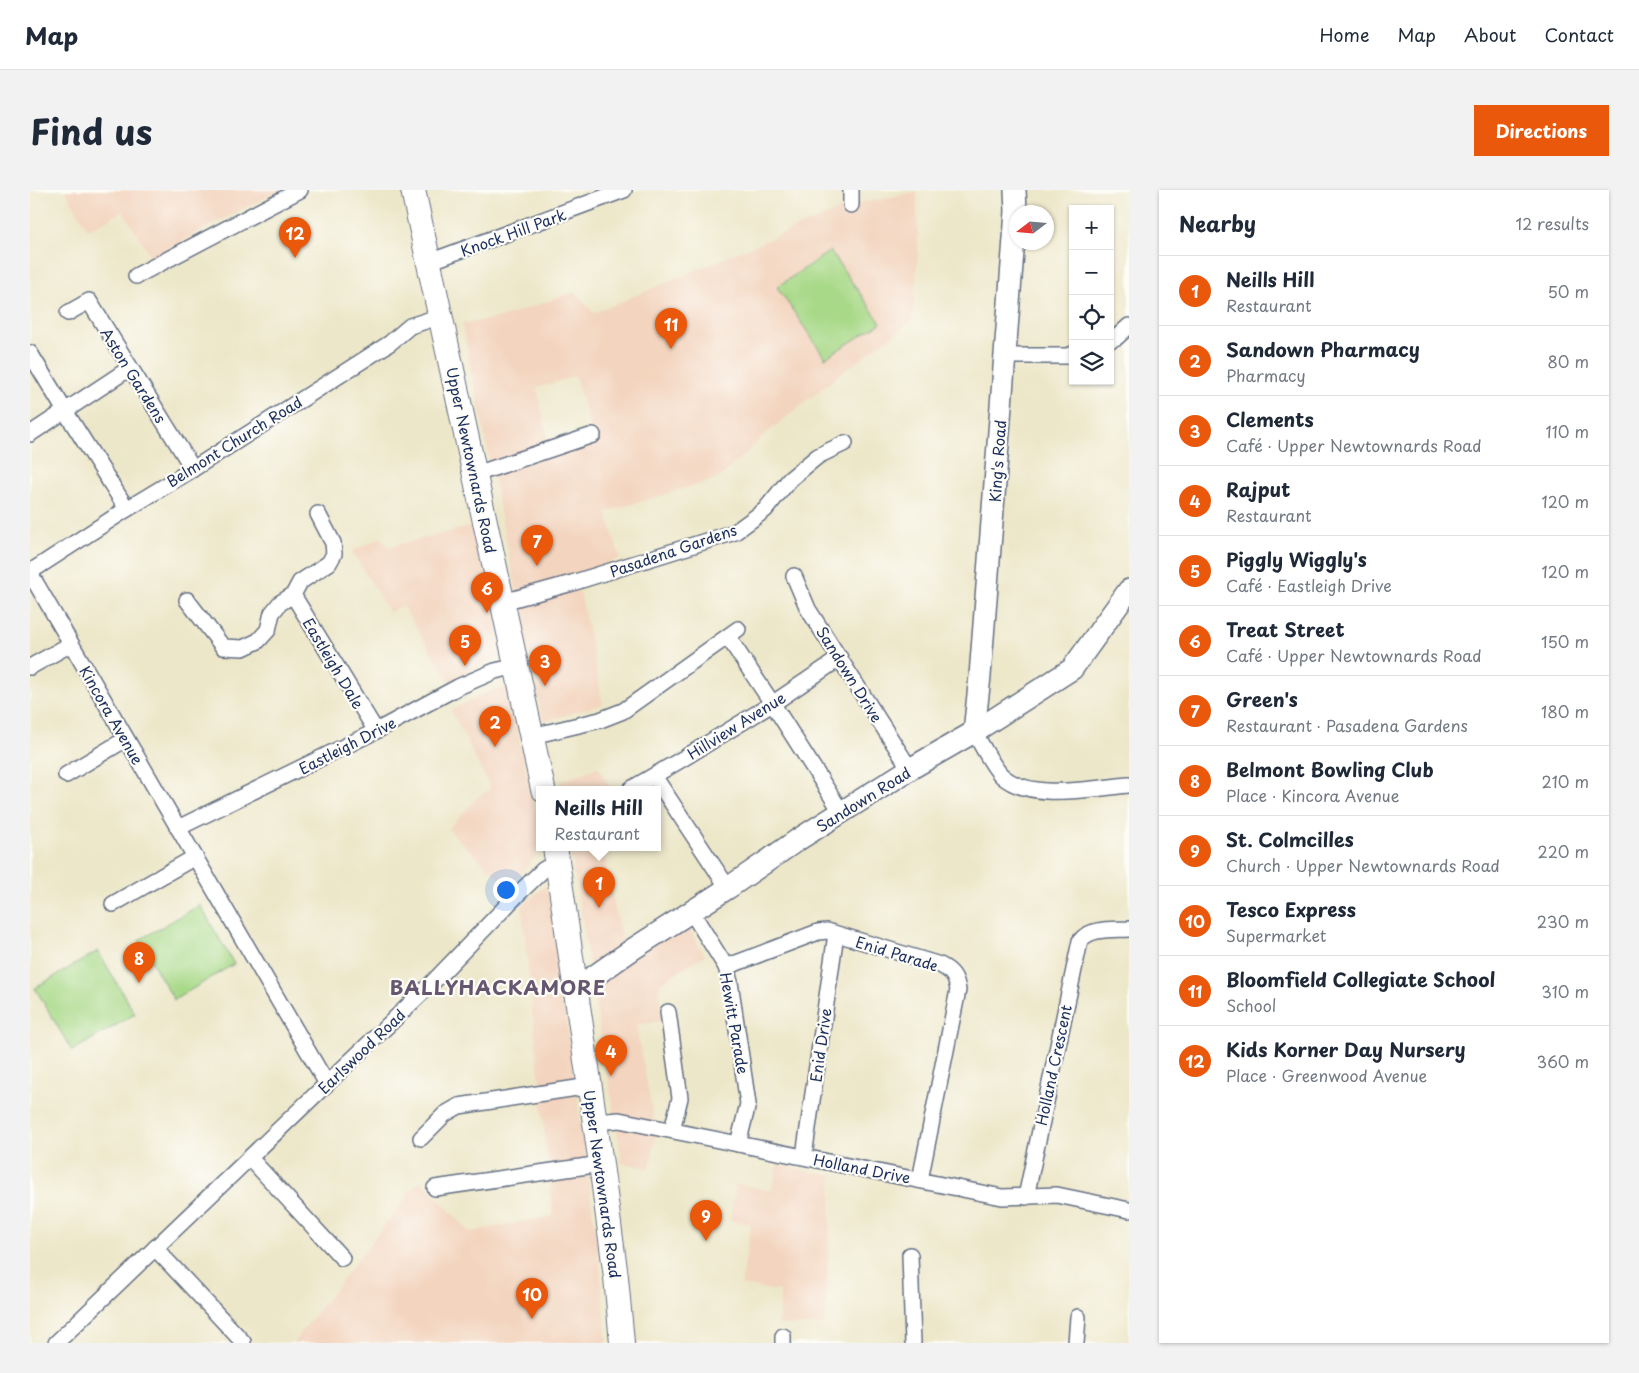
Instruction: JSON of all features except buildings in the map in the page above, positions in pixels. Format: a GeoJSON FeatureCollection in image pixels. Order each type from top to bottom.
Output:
{"type":"FeatureCollection","features":[{"type":"Feature","properties":{"kind":"main road","name":"Upper Newtownards Road"},"geometry":{"type":"LineString","coordinates":[[413,190],[543,786]]}},
{"type":"Feature","properties":{"kind":"main road","name":"Upper Newtownards Road"},"geometry":{"type":"LineString","coordinates":[[556,854],[577,988],[601,1164],[616,1277],[622,1343]]}},
{"type":"Feature","properties":{"kind":"street"},"geometry":{"type":"LineString","coordinates":[[136,276],[300,190]]}},
{"type":"Feature","properties":{"kind":"street","name":"Knock Hill Park"},"geometry":{"type":"LineString","coordinates":[[429,262],[624,190]]}},
{"type":"Feature","properties":{"kind":"street","name":"King's Road"},"geometry":{"type":"LineString","coordinates":[[974,732],[1015,230],[1015,190]]}},
{"type":"Feature","properties":{"kind":"street","name":"Aston Gardens"},"geometry":{"type":"LineString","coordinates":[[68,313],[89,301],[192,469]]}},
{"type":"Feature","properties":{"kind":"street","name":"Belmont Church Road"},"geometry":{"type":"LineString","coordinates":[[30,573],[127,508],[192,469],[390,343],[410,326],[441,316]]}},
{"type":"Feature","properties":{"kind":"street"},"geometry":{"type":"LineString","coordinates":[[1114,338],[1129,326]]}},
{"type":"Feature","properties":{"kind":"street"},"geometry":{"type":"LineString","coordinates":[[30,353],[127,508]]}},
{"type":"Feature","properties":{"kind":"street"},"geometry":{"type":"LineString","coordinates":[[1004,356],[1069,355]]}},
{"type":"Feature","properties":{"kind":"street"},"geometry":{"type":"LineString","coordinates":[[30,434],[130,368]]}},
{"type":"Feature","properties":{"kind":"street"},"geometry":{"type":"LineString","coordinates":[[476,474],[593,434]]}},
{"type":"Feature","properties":{"kind":"street","name":"Pasadena Gardens"},"geometry":{"type":"LineString","coordinates":[[503,602],[572,583],[735,532],[765,510],[790,479],[818,456],[845,443]]}},
{"type":"Feature","properties":{"kind":"street"},"geometry":{"type":"LineString","coordinates":[[187,600],[223,647],[243,648],[258,641],[268,630],[272,613],[280,604],[293,595],[300,582],[329,563],[334,554],[333,543],[318,514]]}},
{"type":"Feature","properties":{"kind":"street","name":"Kincora Avenue"},"geometry":{"type":"LineString","coordinates":[[30,573],[327,1084]]}},
{"type":"Feature","properties":{"kind":"street","name":"Sandown Drive"},"geometry":{"type":"LineString","coordinates":[[794,576],[808,609],[910,769]]}},
{"type":"Feature","properties":{"kind":"street","name":"Sandown Road"},"geometry":{"type":"LineString","coordinates":[[577,988],[796,841],[910,769],[974,732],[1072,669],[1129,590]]}},
{"type":"Feature","properties":{"kind":"street","name":"Eastleigh Dale"},"geometry":{"type":"LineString","coordinates":[[293,595],[376,731]]}},
{"type":"Feature","properties":{"kind":"street"},"geometry":{"type":"LineString","coordinates":[[532,736],[600,720],[623,711],[733,633],[772,704],[842,813]]}},
{"type":"Feature","properties":{"kind":"street"},"geometry":{"type":"LineString","coordinates":[[30,667],[71,644]]}},
{"type":"Feature","properties":{"kind":"street","name":"Hillview Avenue"},"geometry":{"type":"LineString","coordinates":[[636,786],[772,704],[840,658]]}},
{"type":"Feature","properties":{"kind":"street","name":"Eastleigh Drive"},"geometry":{"type":"LineString","coordinates":[[178,828],[376,731],[458,687],[496,671],[517,666]]}},
{"type":"Feature","properties":{"kind":"street"},"geometry":{"type":"LineString","coordinates":[[974,732],[1000,773],[1010,783],[1019,787],[1047,792],[1129,785]]}},
{"type":"Feature","properties":{"kind":"street"},"geometry":{"type":"LineString","coordinates":[[66,775],[126,739]]}},
{"type":"Feature","properties":{"kind":"street"},"geometry":{"type":"LineString","coordinates":[[654,776],[661,786]]}},
{"type":"Feature","properties":{"kind":"street"},"geometry":{"type":"LineString","coordinates":[[661,787],[728,888]]}},
{"type":"Feature","properties":{"kind":"street","name":"Earlswood Road"},"geometry":{"type":"LineString","coordinates":[[56,1343],[431,984],[519,892],[548,866],[556,854]]}},
{"type":"Feature","properties":{"kind":"street"},"geometry":{"type":"LineString","coordinates":[[113,904],[195,857]]}},
{"type":"Feature","properties":{"kind":"street","name":"Hewitt Parade"},"geometry":{"type":"LineString","coordinates":[[691,911],[726,967],[730,982],[748,1104],[738,1144]]}},
{"type":"Feature","properties":{"kind":"street","name":"Holland Crescent"},"geometry":{"type":"LineString","coordinates":[[1026,1197],[1080,940],[1090,932],[1129,929]]}},
{"type":"Feature","properties":{"kind":"street","name":"Enid Parade"},"geometry":{"type":"LineString","coordinates":[[726,967],[818,932],[827,931],[940,965],[954,975],[958,990],[920,1180]]}},
{"type":"Feature","properties":{"kind":"street","name":"Enid Drive"},"geometry":{"type":"LineString","coordinates":[[804,1156],[836,934]]}},
{"type":"Feature","properties":{"kind":"street"},"geometry":{"type":"LineString","coordinates":[[668,1012],[680,1098],[672,1130]]}},
{"type":"Feature","properties":{"kind":"street"},"geometry":{"type":"LineString","coordinates":[[421,1138],[445,1114],[452,1109],[464,1105],[590,1086]]}},
{"type":"Feature","properties":{"kind":"street","name":"Holland Drive"},"geometry":{"type":"LineString","coordinates":[[595,1122],[619,1120],[1002,1197],[1057,1195],[1129,1210]]}},
{"type":"Feature","properties":{"kind":"street"},"geometry":{"type":"LineString","coordinates":[[250,1158],[342,1258]]}},
{"type":"Feature","properties":{"kind":"street"},"geometry":{"type":"LineString","coordinates":[[435,1188],[601,1164]]}},
{"type":"Feature","properties":{"kind":"street"},"geometry":{"type":"LineString","coordinates":[[155,1248],[243,1342]]}},
{"type":"Feature","properties":{"kind":"street"},"geometry":{"type":"LineString","coordinates":[[910,1255],[912,1343]]}},
{"type":"Feature","properties":{"kind":"street"},"geometry":{"type":"LineString","coordinates":[[1076,1343],[1078,1317]]}},
{"type":"Feature","properties":{"kind":"shaded area"},"geometry":{"type":"Polygon","coordinates":[[[65,190],[281,190],[152,258],[123,211],[88,230],[65,190]]]}},
{"type":"Feature","properties":{"kind":"shaded area"},"geometry":{"type":"Polygon","coordinates":[[[917,192],[918,255],[912,321],[840,374],[769,431],[719,478],[606,512],[620,558],[577,577],[603,704],[543,722],[462,324],[503,317],[574,292],[594,313],[851,205],[917,192]],[[575,376],[537,388],[551,455],[595,443],[575,376]]]}},
{"type":"Feature","properties":{"kind":"shaded area"},"geometry":{"type":"Polygon","coordinates":[[[473,526],[497,623],[501,655],[450,683],[403,606],[389,612],[352,551],[381,538],[389,547],[473,526]]]}},
{"type":"Feature","properties":{"kind":"shaded area"},"geometry":{"type":"Polygon","coordinates":[[[507,687],[536,813],[536,851],[540,851],[509,888],[448,829],[478,797],[491,789],[451,710],[489,692],[507,687]]]}},
{"type":"Feature","properties":{"kind":"shaded area"},"geometry":{"type":"Polygon","coordinates":[[[598,767],[609,786],[561,786],[560,782],[598,767]]]}},
{"type":"Feature","properties":{"kind":"shaded area"},"geometry":{"type":"Polygon","coordinates":[[[571,851],[603,851],[626,961],[686,924],[705,955],[659,983],[661,1021],[636,1025],[656,1132],[650,1168],[622,1163],[571,851]]]}},
{"type":"Feature","properties":{"kind":"shaded area"},"geometry":{"type":"Polygon","coordinates":[[[548,883],[599,1258],[607,1343],[293,1343],[420,1180],[470,1232],[553,1216],[522,906],[548,883]]]}},
{"type":"Feature","properties":{"kind":"shaded area"},"geometry":{"type":"Polygon","coordinates":[[[777,1164],[832,1176],[825,1325],[779,1325],[780,1291],[741,1285],[751,1224],[730,1220],[736,1184],[772,1191],[777,1164]]]}},
{"type":"Feature","properties":{"kind":"green space"},"geometry":{"type":"Polygon","coordinates":[[[830,251],[881,323],[825,358],[777,287],[830,251]]]}},
{"type":"Feature","properties":{"kind":"green space"},"geometry":{"type":"Polygon","coordinates":[[[200,905],[234,964],[174,1000],[139,940],[200,905]]]}},
{"type":"Feature","properties":{"kind":"green space"},"geometry":{"type":"Polygon","coordinates":[[[98,951],[135,1014],[72,1051],[35,988],[98,951]]]}},
{"type":"Feature","properties":{"kind":"place","name":"Kids Korner Day Nursery"},"geometry":{"type":"Point","coordinates":[295,258]}},
{"type":"Feature","properties":{"kind":"place","name":"Bloomfield Collegiate School"},"geometry":{"type":"Point","coordinates":[671,349]}},
{"type":"Feature","properties":{"kind":"place","name":"Green's"},"geometry":{"type":"Point","coordinates":[537,566]}},
{"type":"Feature","properties":{"kind":"place","name":"Treat Street"},"geometry":{"type":"Point","coordinates":[487,613]}},
{"type":"Feature","properties":{"kind":"place","name":"Piggly Wiggly's"},"geometry":{"type":"Point","coordinates":[465,666]}},
{"type":"Feature","properties":{"kind":"place","name":"Clements"},"geometry":{"type":"Point","coordinates":[545,686]}},
{"type":"Feature","properties":{"kind":"place","name":"Sandown Pharmacy"},"geometry":{"type":"Point","coordinates":[495,747]}},
{"type":"Feature","properties":{"kind":"place","name":"Neills Hill"},"geometry":{"type":"Point","coordinates":[599,908]}},
{"type":"Feature","properties":{"kind":"place","name":"Belmont Bowling Club"},"geometry":{"type":"Point","coordinates":[139,983]}},
{"type":"Feature","properties":{"kind":"place","name":"Rajput"},"geometry":{"type":"Point","coordinates":[611,1076]}},
{"type":"Feature","properties":{"kind":"place","name":"St. Colmcilles"},"geometry":{"type":"Point","coordinates":[706,1241]}},
{"type":"Feature","properties":{"kind":"place","name":"Tesco Express"},"geometry":{"type":"Point","coordinates":[532,1319]}},
{"type":"Feature","properties":{"kind":"district","name":"BALLYHACKAMORE"},"geometry":{"type":"Point","coordinates":[498,987]}}]}
